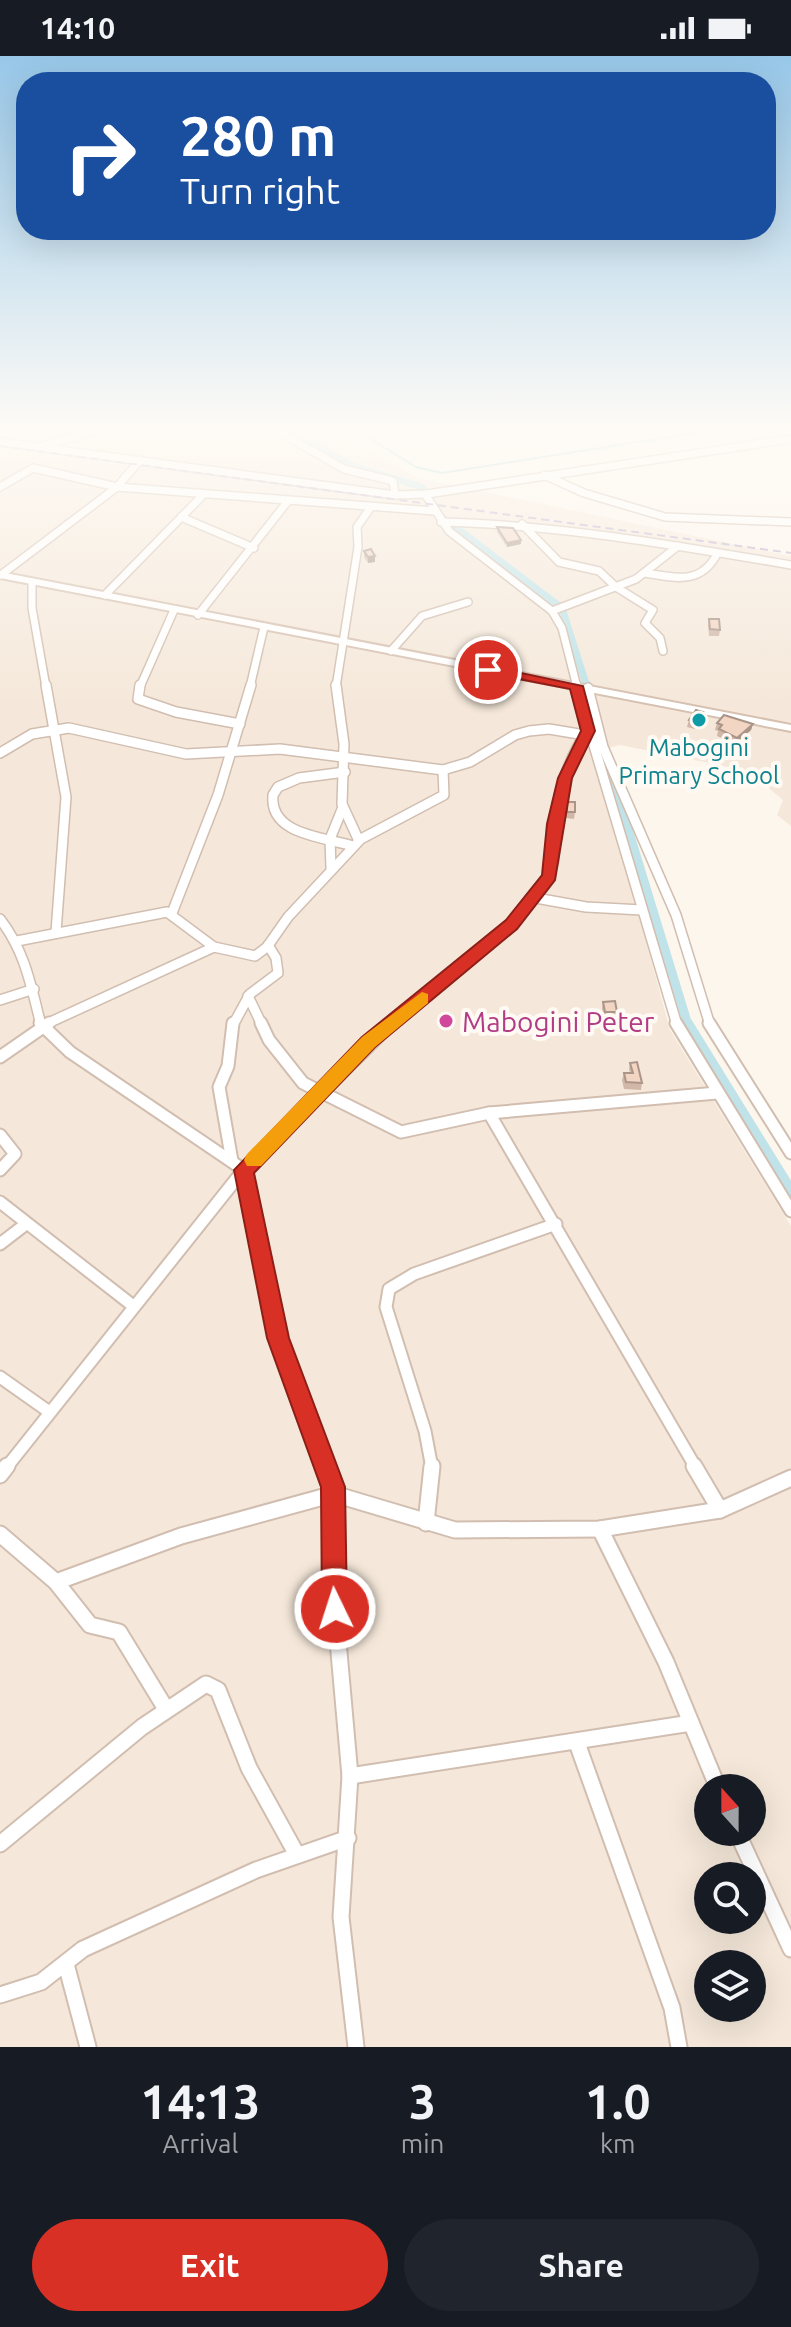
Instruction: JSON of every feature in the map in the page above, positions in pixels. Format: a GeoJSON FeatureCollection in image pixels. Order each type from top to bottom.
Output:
{"type":"FeatureCollection","features":[{"type":"Feature","properties":{"kind":"street"},"geometry":{"type":"LineString","coordinates":[[0,575],[72,521]]}},
{"type":"Feature","properties":{"kind":"street"},"geometry":{"type":"LineString","coordinates":[[105,595],[177,521]]}},
{"type":"Feature","properties":{"kind":"street"},"geometry":{"type":"LineString","coordinates":[[190,521],[254,548]]}},
{"type":"Feature","properties":{"kind":"street"},"geometry":{"type":"LineString","coordinates":[[198,615],[274,521]]}},
{"type":"Feature","properties":{"kind":"street"},"geometry":{"type":"LineString","coordinates":[[331,868],[330,839],[343,807],[345,772],[336,687],[344,644],[349,586],[358,547],[357,527],[361,521]]}},
{"type":"Feature","properties":{"kind":"street"},"geometry":{"type":"LineString","coordinates":[[764,521],[791,522]]}},
{"type":"Feature","properties":{"kind":"street"},"geometry":{"type":"LineString","coordinates":[[445,522],[522,524],[791,565]]}},
{"type":"Feature","properties":{"kind":"street"},"geometry":{"type":"LineString","coordinates":[[445,522],[552,611],[562,628],[587,733],[678,1029],[791,1211]]}},
{"type":"Feature","properties":{"kind":"street"},"geometry":{"type":"LineString","coordinates":[[522,524],[559,562],[599,571],[616,587],[653,610],[645,623],[660,638],[663,651]]}},
{"type":"Feature","properties":{"kind":"street"},"geometry":{"type":"LineString","coordinates":[[552,611],[645,573],[678,546]]}},
{"type":"Feature","properties":{"kind":"street"},"geometry":{"type":"LineString","coordinates":[[645,573],[686,580],[699,578],[713,565],[717,554]]}},
{"type":"Feature","properties":{"kind":"street"},"geometry":{"type":"LineString","coordinates":[[0,575],[344,644],[791,728]]}},
{"type":"Feature","properties":{"kind":"street"},"geometry":{"type":"LineString","coordinates":[[32,582],[32,608],[66,797],[56,932]]}},
{"type":"Feature","properties":{"kind":"street"},"geometry":{"type":"LineString","coordinates":[[391,651],[408,635],[415,621],[468,602]]}},
{"type":"Feature","properties":{"kind":"street"},"geometry":{"type":"LineString","coordinates":[[174,610],[138,687],[138,699],[176,712],[240,724]]}},
{"type":"Feature","properties":{"kind":"street"},"geometry":{"type":"LineString","coordinates":[[172,913],[218,795],[240,724],[264,627]]}},
{"type":"Feature","properties":{"kind":"street"},"geometry":{"type":"LineString","coordinates":[[588,688],[603,747],[640,824],[676,915],[706,1019],[791,1153]]}},
{"type":"Feature","properties":{"kind":"street"},"geometry":{"type":"LineString","coordinates":[[0,753],[24,736],[52,727],[186,754],[280,749],[443,770],[470,762],[515,735],[529,731],[549,729],[587,733]]}},
{"type":"Feature","properties":{"kind":"street"},"geometry":{"type":"LineString","coordinates":[[0,1475],[238,1166],[369,1042],[511,924],[536,898],[550,876],[554,824],[565,778],[587,733]]}},
{"type":"Feature","properties":{"kind":"street"},"geometry":{"type":"LineString","coordinates":[[17,941],[172,913],[214,947],[252,957],[268,945],[331,868],[356,843],[436,802],[447,791],[443,770]]}},
{"type":"Feature","properties":{"kind":"street"},"geometry":{"type":"LineString","coordinates":[[345,772],[287,781],[276,788],[271,801],[273,811],[284,824],[330,839],[356,843]]}},
{"type":"Feature","properties":{"kind":"street"},"geometry":{"type":"LineString","coordinates":[[343,807],[356,843]]}},
{"type":"Feature","properties":{"kind":"street"},"geometry":{"type":"LineString","coordinates":[[536,898],[586,907],[642,910]]}},
{"type":"Feature","properties":{"kind":"street"},"geometry":{"type":"LineString","coordinates":[[0,919],[17,941],[34,989],[41,1026],[70,1052],[238,1166]]}},
{"type":"Feature","properties":{"kind":"street"},"geometry":{"type":"LineString","coordinates":[[268,945],[276,958],[278,973],[248,996],[233,1021],[230,1060],[219,1087],[219,1103],[238,1166],[278,1338],[334,1494],[333,1585],[350,1776],[341,1917],[356,2047]]}},
{"type":"Feature","properties":{"kind":"street"},"geometry":{"type":"LineString","coordinates":[[0,1057],[41,1026],[214,947]]}},
{"type":"Feature","properties":{"kind":"street"},"geometry":{"type":"LineString","coordinates":[[0,1000],[34,989]]}},
{"type":"Feature","properties":{"kind":"street"},"geometry":{"type":"LineString","coordinates":[[248,996],[275,1049],[303,1083],[401,1132],[489,1113],[717,1093]]}},
{"type":"Feature","properties":{"kind":"street"},"geometry":{"type":"LineString","coordinates":[[489,1113],[720,1510]]}},
{"type":"Feature","properties":{"kind":"street"},"geometry":{"type":"LineString","coordinates":[[0,1135],[15,1154],[0,1170]]}},
{"type":"Feature","properties":{"kind":"street"},"geometry":{"type":"LineString","coordinates":[[0,1202],[132,1305]]}},
{"type":"Feature","properties":{"kind":"street"},"geometry":{"type":"LineString","coordinates":[[0,1244],[26,1224]]}},
{"type":"Feature","properties":{"kind":"street"},"geometry":{"type":"LineString","coordinates":[[426,1523],[432,1468],[425,1431],[386,1307],[389,1289],[414,1274],[556,1224]]}},
{"type":"Feature","properties":{"kind":"street"},"geometry":{"type":"LineString","coordinates":[[0,1377],[48,1411]]}},
{"type":"Feature","properties":{"kind":"street"},"geometry":{"type":"LineString","coordinates":[[56,1582],[181,1536],[334,1494],[455,1530],[600,1529],[720,1510],[791,1478]]}},
{"type":"Feature","properties":{"kind":"street"},"geometry":{"type":"LineString","coordinates":[[600,1529],[666,1662],[712,1774]]}},
{"type":"Feature","properties":{"kind":"street"},"geometry":{"type":"LineString","coordinates":[[0,1534],[56,1582],[90,1625],[121,1634],[166,1709]]}},
{"type":"Feature","properties":{"kind":"street"},"geometry":{"type":"LineString","coordinates":[[0,1844],[166,1709],[206,1684],[218,1690],[249,1768],[296,1853]]}},
{"type":"Feature","properties":{"kind":"street"},"geometry":{"type":"LineString","coordinates":[[350,1776],[691,1723]]}},
{"type":"Feature","properties":{"kind":"street"},"geometry":{"type":"LineString","coordinates":[[577,1743],[672,2008],[679,2047]]}},
{"type":"Feature","properties":{"kind":"street"},"geometry":{"type":"LineString","coordinates":[[0,1995],[41,1982],[98,1941],[296,1853],[348,1838]]}},
{"type":"Feature","properties":{"kind":"street"},"geometry":{"type":"LineString","coordinates":[[743,1846],[791,1949]]}},
{"type":"Feature","properties":{"kind":"street"},"geometry":{"type":"LineString","coordinates":[[66,1964],[88,2047]]}},
{"type":"Feature","properties":{"kind":"shaded area"},"geometry":{"type":"Polygon","coordinates":[[[0,521],[623,521],[791,556],[791,826],[777,815],[783,800],[748,771],[620,745],[595,751],[670,1030],[791,1226],[791,2047],[0,2047],[0,521]]]}},
{"type":"Feature","properties":{"kind":"building"},"geometry":{"type":"Polygon","coordinates":[[[497,527],[513,528],[521,540],[507,543],[497,527]]]}},
{"type":"Feature","properties":{"kind":"building"},"geometry":{"type":"Polygon","coordinates":[[[371,549],[375,556],[368,557],[364,551],[371,549]]]}},
{"type":"Feature","properties":{"kind":"building"},"geometry":{"type":"Polygon","coordinates":[[[709,619],[719,619],[720,630],[710,629],[709,619]]]}},
{"type":"Feature","properties":{"kind":"building"},"geometry":{"type":"Polygon","coordinates":[[[696,710],[703,712],[696,722],[689,720],[696,710]]]}},
{"type":"Feature","properties":{"kind":"building"},"geometry":{"type":"Polygon","coordinates":[[[724,715],[753,724],[737,738],[719,729],[722,725],[717,723],[724,715]]]}},
{"type":"Feature","properties":{"kind":"building"},"geometry":{"type":"Polygon","coordinates":[[[567,802],[575,802],[575,812],[567,812],[567,802]]]}},
{"type":"Feature","properties":{"kind":"building"},"geometry":{"type":"Polygon","coordinates":[[[615,1001],[617,1012],[605,1012],[603,1002],[615,1001]]]}},
{"type":"Feature","properties":{"kind":"building"},"geometry":{"type":"Polygon","coordinates":[[[637,1062],[642,1083],[626,1082],[624,1073],[633,1073],[630,1063],[637,1062]]]}},
{"type":"Feature","properties":{"kind":"waterway"},"geometry":{"type":"LineString","coordinates":[[447,521],[562,608],[587,687]]}},
{"type":"Feature","properties":{"kind":"waterway"},"geometry":{"type":"LineString","coordinates":[[587,685],[590,696]]}},
{"type":"Feature","properties":{"kind":"waterway"},"geometry":{"type":"LineString","coordinates":[[610,770],[688,1024]]}},
{"type":"Feature","properties":{"kind":"waterway"},"geometry":{"type":"LineString","coordinates":[[688,1024],[791,1191]]}},
{"type":"Feature","properties":{"kind":"railway"},"geometry":{"type":"LineString","coordinates":[[554,521],[791,553]]}},
{"type":"Feature","properties":{"kind":"slow traffic"},"geometry":{"type":"LineString","coordinates":[[254,1160],[369,1042],[422,998]]}},
{"type":"Feature","properties":{"kind":"place","name":"Mabogini Primary School"},"geometry":{"type":"Point","coordinates":[699,720]}},
{"type":"Feature","properties":{"kind":"place","name":"Mabogini Peter"},"geometry":{"type":"Point","coordinates":[446,1021]}},
{"type":"Feature","properties":{"kind":"route"},"geometry":{"type":"LineString","coordinates":[[335,1609],[331,1547],[335,1500],[333,1487],[278,1338],[244,1170],[369,1042],[511,924],[536,898],[550,876],[554,824],[565,778],[580,741],[588,731],[576,686],[488,670]]}}]}
